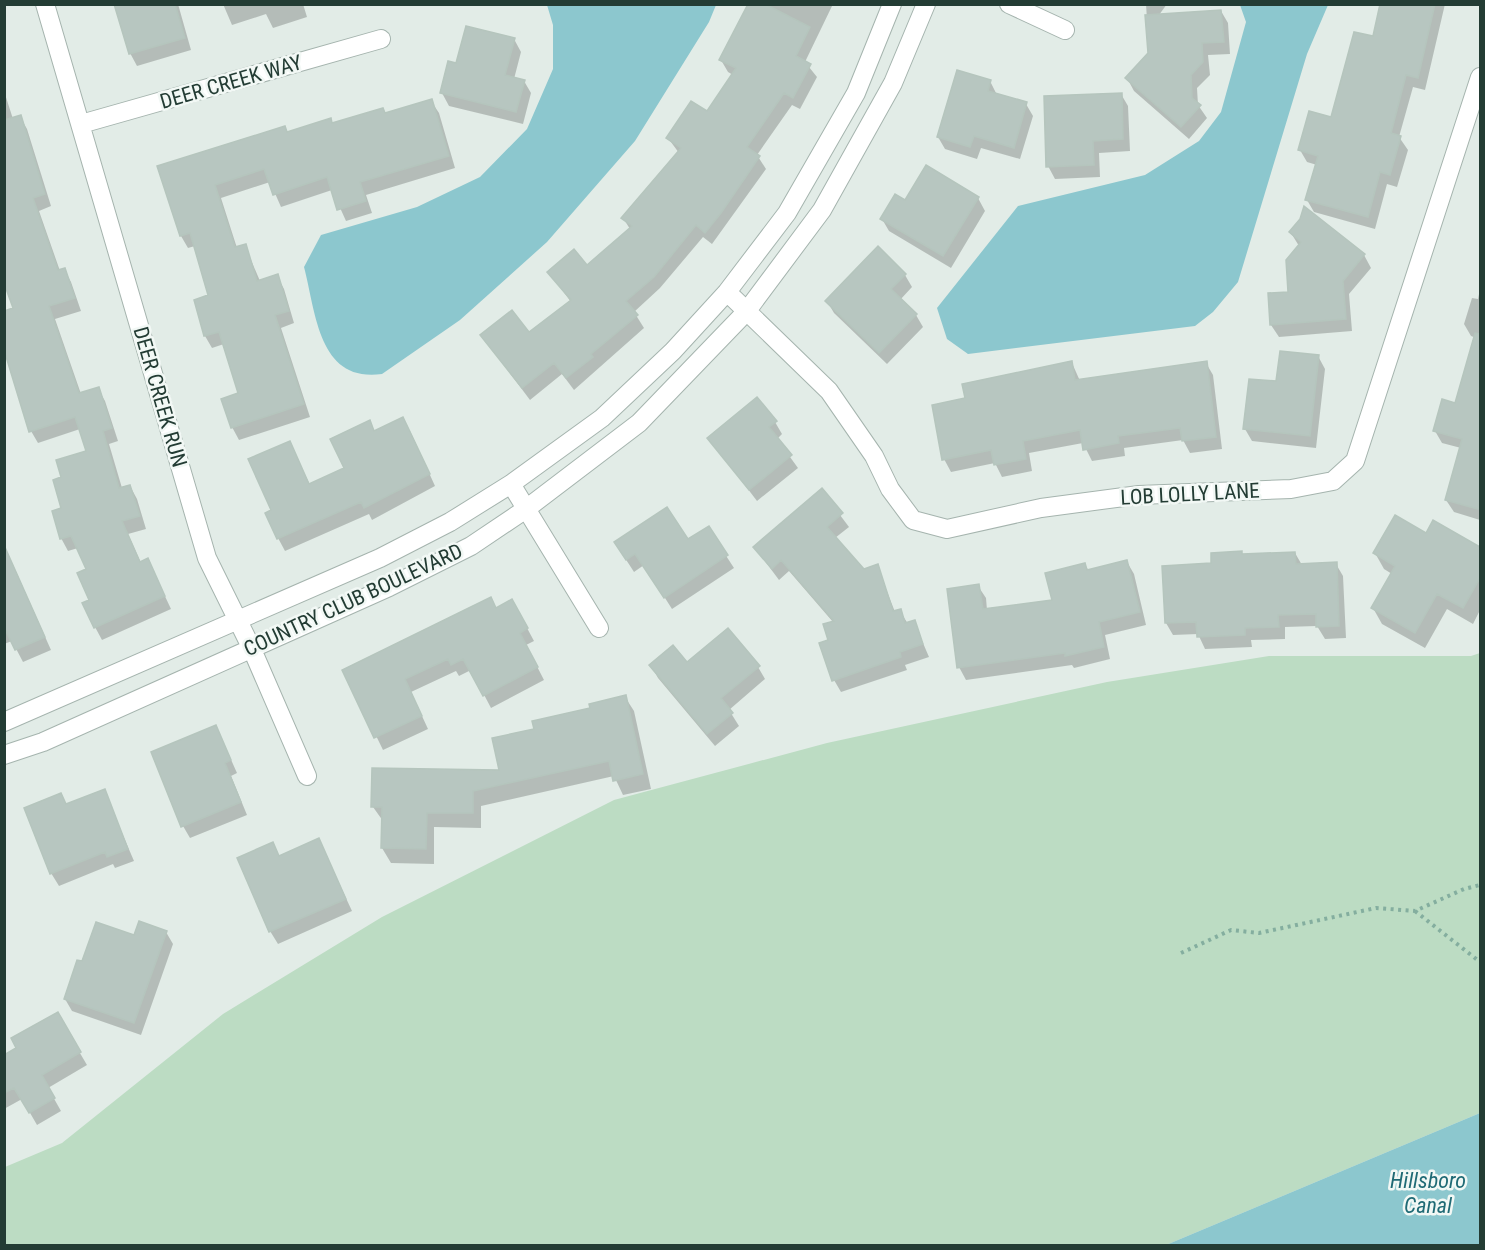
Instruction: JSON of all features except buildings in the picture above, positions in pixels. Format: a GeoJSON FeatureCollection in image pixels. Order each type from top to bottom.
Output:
{"type":"FeatureCollection","features":[{"type":"Feature","properties":{"kind":"street","name":"DEER CREEK RUN"},"geometry":{"type":"LineString","coordinates":[[45,4],[207,558],[251,647],[308,776]]}},
{"type":"Feature","properties":{"kind":"street","name":"COUNTRY CLUB BOULEVARD"},"geometry":{"type":"LineString","coordinates":[[4,722],[380,558],[450,522],[511,484],[602,418],[673,351],[727,292],[787,213],[856,93],[892,4]]}},
{"type":"Feature","properties":{"kind":"street","name":"COUNTRY CLUB BOULEVARD"},"geometry":{"type":"LineString","coordinates":[[4,755],[43,742],[389,587],[450,557],[471,546],[525,510],[639,423],[746,312],[822,210],[869,131],[893,83],[926,4]]}},
{"type":"Feature","properties":{"kind":"street"},"geometry":{"type":"LineString","coordinates":[[1009,4],[1065,30]]}},
{"type":"Feature","properties":{"kind":"street","name":"DEER CREEK WAY"},"geometry":{"type":"LineString","coordinates":[[81,124],[381,39]]}},
{"type":"Feature","properties":{"kind":"street","name":"LOB LOLLY LANE"},"geometry":{"type":"LineString","coordinates":[[727,292],[829,391],[874,456],[890,489],[913,520],[947,529],[1041,508],[1139,495],[1291,489],[1334,482],[1355,461],[1480,77]]}},
{"type":"Feature","properties":{"kind":"street"},"geometry":{"type":"LineString","coordinates":[[511,484],[599,628]]}},
{"type":"Feature","properties":{"kind":"path"},"geometry":{"type":"LineString","coordinates":[[1181,953],[1231,930],[1259,933],[1376,908],[1415,911],[1464,889],[1480,885]]}},
{"type":"Feature","properties":{"kind":"path"},"geometry":{"type":"LineString","coordinates":[[1415,911],[1480,962]]}},
{"type":"Feature","properties":{"kind":"green space"},"geometry":{"type":"Polygon","coordinates":[[[1480,653],[1480,1113],[1166,1245],[5,1245],[5,1167],[62,1143],[223,1014],[382,917],[614,800],[827,743],[1107,682],[1269,656],[1471,656],[1480,653]]]}},
{"type":"Feature","properties":{"kind":"water"},"geometry":{"type":"Polygon","coordinates":[[[547,5],[716,5],[709,22],[635,141],[547,242],[460,320],[382,374],[361,374],[344,367],[332,356],[324,341],[317,323],[304,267],[321,235],[417,207],[480,177],[527,129],[553,69],[553,25],[547,5]]]}},
{"type":"Feature","properties":{"kind":"water"},"geometry":{"type":"Polygon","coordinates":[[[1240,5],[1328,5],[1307,54],[1238,282],[1213,312],[1195,326],[968,354],[947,339],[937,308],[1018,206],[1145,175],[1199,141],[1221,112],[1246,22],[1240,5]]]}},
{"type":"Feature","properties":{"kind":"water","name":"Hillsboro Canal"},"geometry":{"type":"Polygon","coordinates":[[[1480,1113],[1480,1245],[1166,1245],[1480,1113]]]}}]}
